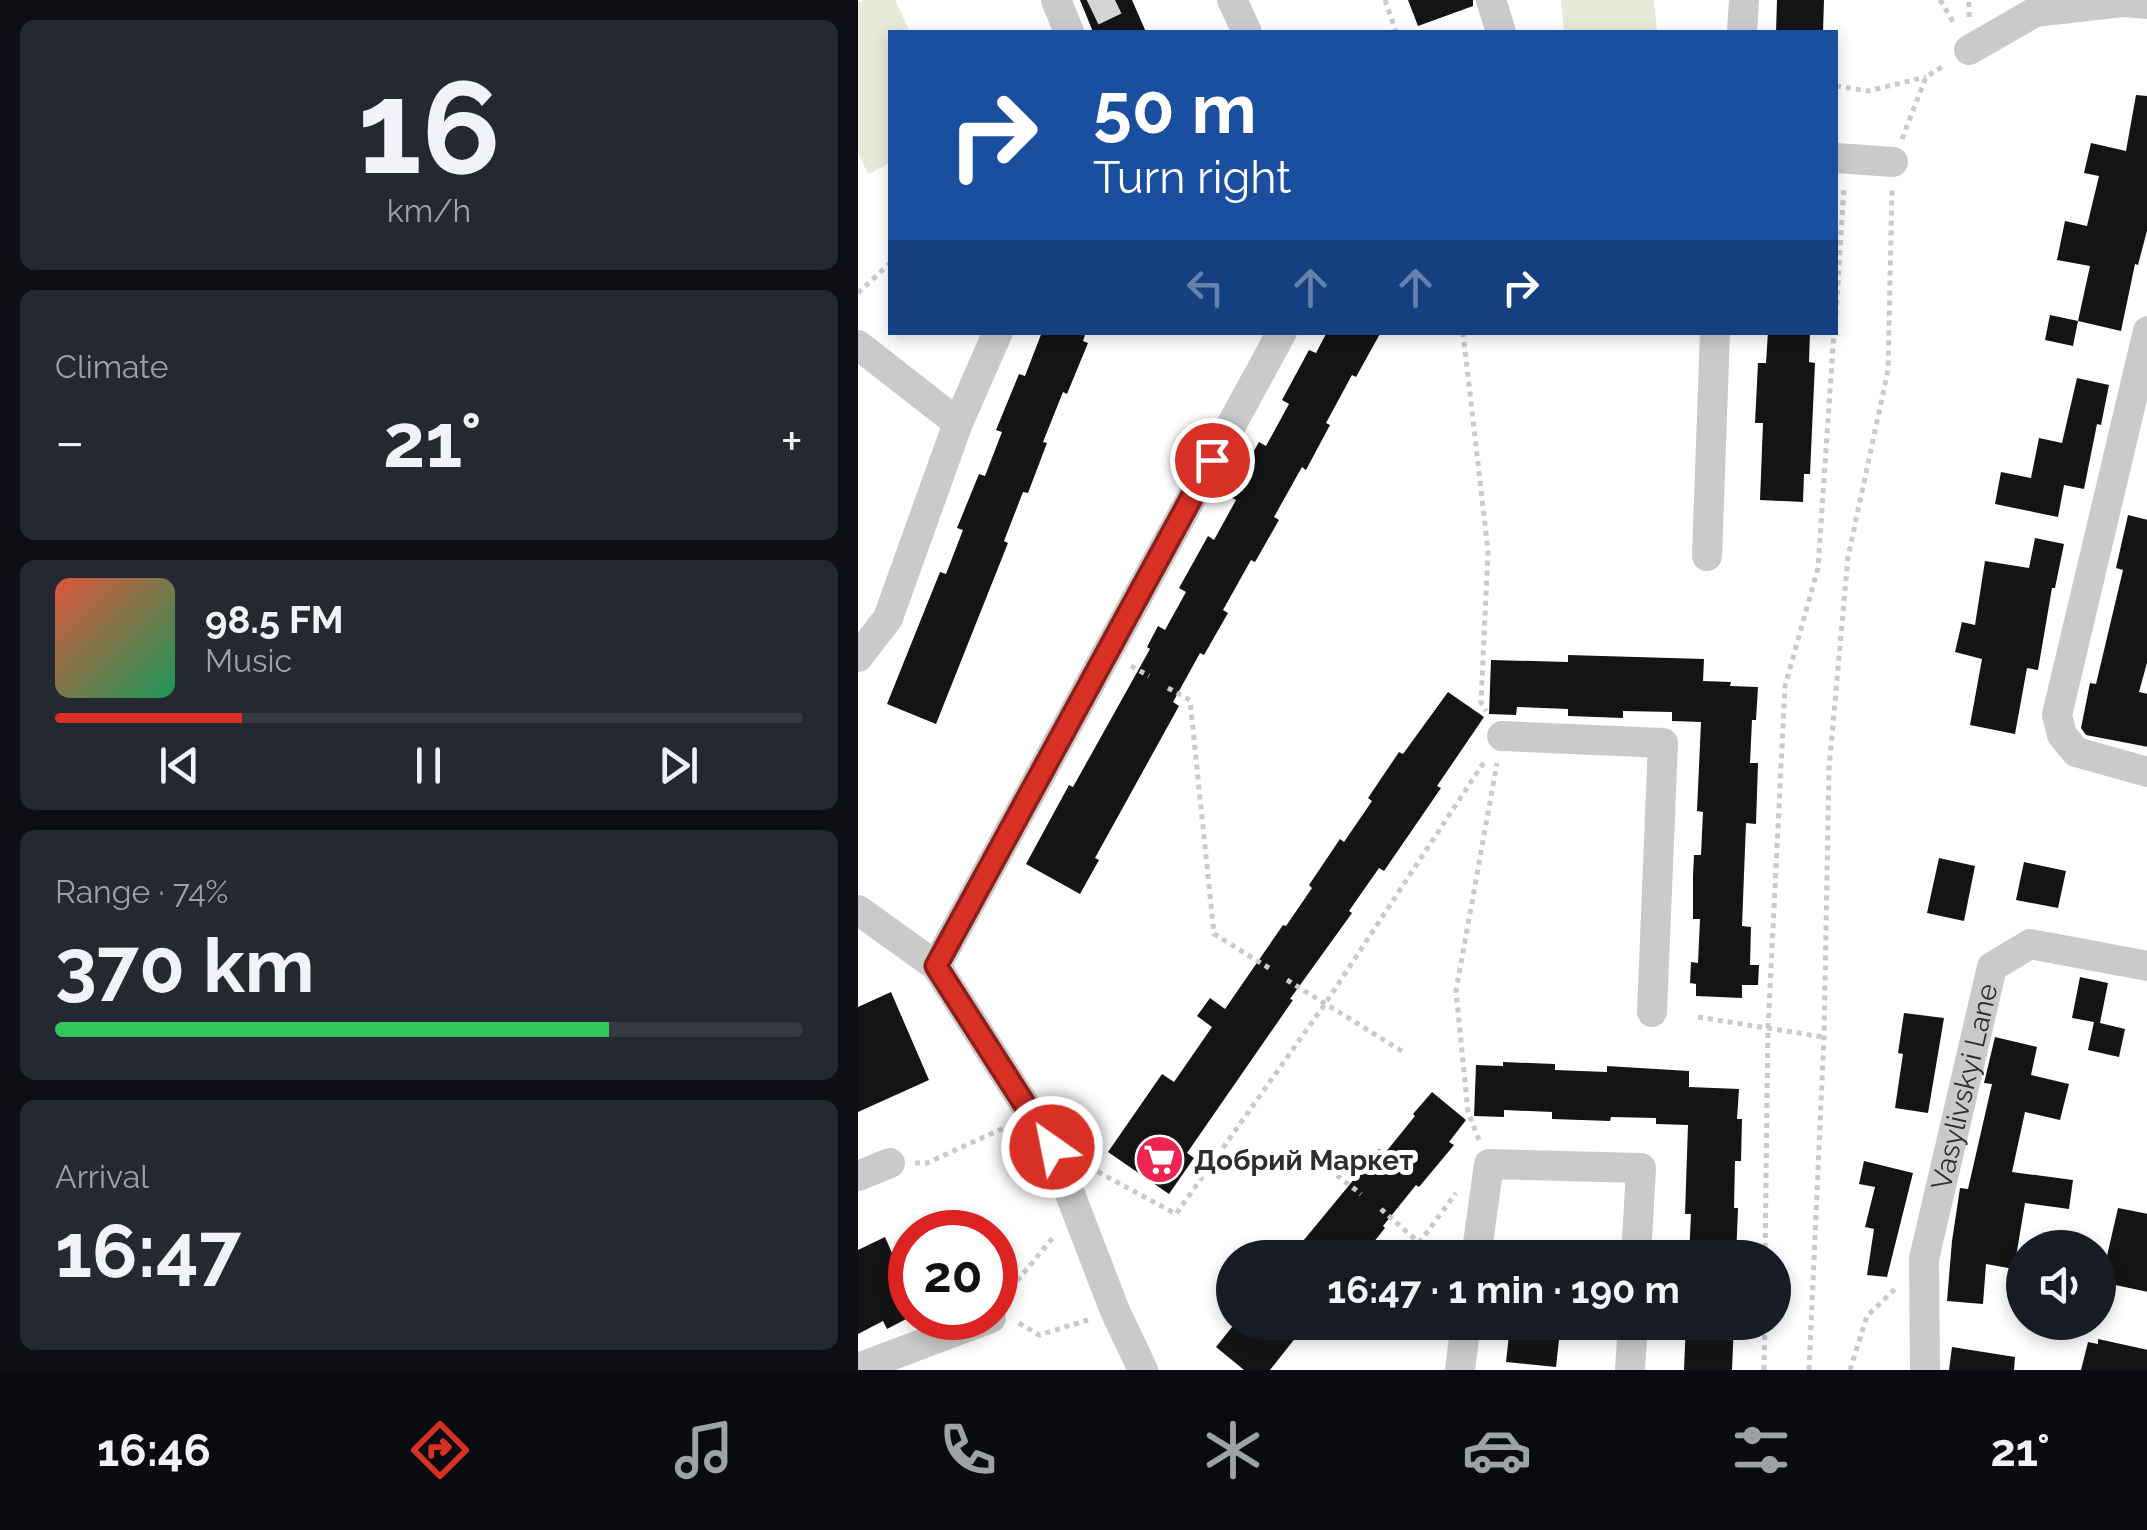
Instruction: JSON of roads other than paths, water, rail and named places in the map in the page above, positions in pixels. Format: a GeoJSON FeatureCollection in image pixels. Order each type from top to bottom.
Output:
{"type":"FeatureCollection","features":[{"type":"Feature","properties":{"kind":"street"},"geometry":{"type":"LineString","coordinates":[[1232,0],[1246,30]]}},
{"type":"Feature","properties":{"kind":"street"},"geometry":{"type":"LineString","coordinates":[[1491,0],[1500,30]]}},
{"type":"Feature","properties":{"kind":"street"},"geometry":{"type":"LineString","coordinates":[[1742,30],[1744,0]]}},
{"type":"Feature","properties":{"kind":"street"},"geometry":{"type":"LineString","coordinates":[[1969,50],[2035,12],[2122,2],[2148,4]]}},
{"type":"Feature","properties":{"kind":"street"},"geometry":{"type":"LineString","coordinates":[[1841,158],[1892,162]]}},
{"type":"Feature","properties":{"kind":"street"},"geometry":{"type":"LineString","coordinates":[[2148,331],[2057,715],[2062,735],[2076,752],[2148,772]]}},
{"type":"Feature","properties":{"kind":"street"},"geometry":{"type":"LineString","coordinates":[[858,657],[888,618],[958,423],[997,335]]}},
{"type":"Feature","properties":{"kind":"street"},"geometry":{"type":"LineString","coordinates":[[936,966],[1280,335]]}},
{"type":"Feature","properties":{"kind":"street"},"geometry":{"type":"LineString","coordinates":[[1707,556],[1715,335]]}},
{"type":"Feature","properties":{"kind":"street"},"geometry":{"type":"LineString","coordinates":[[858,345],[958,423]]}},
{"type":"Feature","properties":{"kind":"street"},"geometry":{"type":"LineString","coordinates":[[1502,736],[1663,743],[1652,1012]]}},
{"type":"Feature","properties":{"kind":"street"},"geometry":{"type":"LineString","coordinates":[[858,910],[936,966],[1052,1147],[1115,1311],[1147,1368]]}},
{"type":"Feature","properties":{"kind":"street","name":"Vasylivskyi Lane"},"geometry":{"type":"LineString","coordinates":[[1924,1370],[1924,1259],[1992,967],[2030,944],[2148,966]]}},
{"type":"Feature","properties":{"kind":"street"},"geometry":{"type":"LineString","coordinates":[[858,1176],[890,1163]]}},
{"type":"Feature","properties":{"kind":"street"},"geometry":{"type":"LineString","coordinates":[[1478,1240],[1489,1164],[1641,1168],[1637,1240]]}},
{"type":"Feature","properties":{"kind":"street"},"geometry":{"type":"LineString","coordinates":[[858,1368],[932,1340]]}},
{"type":"Feature","properties":{"kind":"street"},"geometry":{"type":"LineString","coordinates":[[1460,1370],[1464,1340]]}},
{"type":"Feature","properties":{"kind":"street"},"geometry":{"type":"LineString","coordinates":[[1630,1370],[1631,1340]]}},
{"type":"Feature","properties":{"kind":"tunnel"},"geometry":{"type":"LineString","coordinates":[[1092,11],[1115,0]]}},
{"type":"Feature","properties":{"kind":"place","name":"Добрий Маркет"},"geometry":{"type":"Point","coordinates":[1159,1160]}}]}
